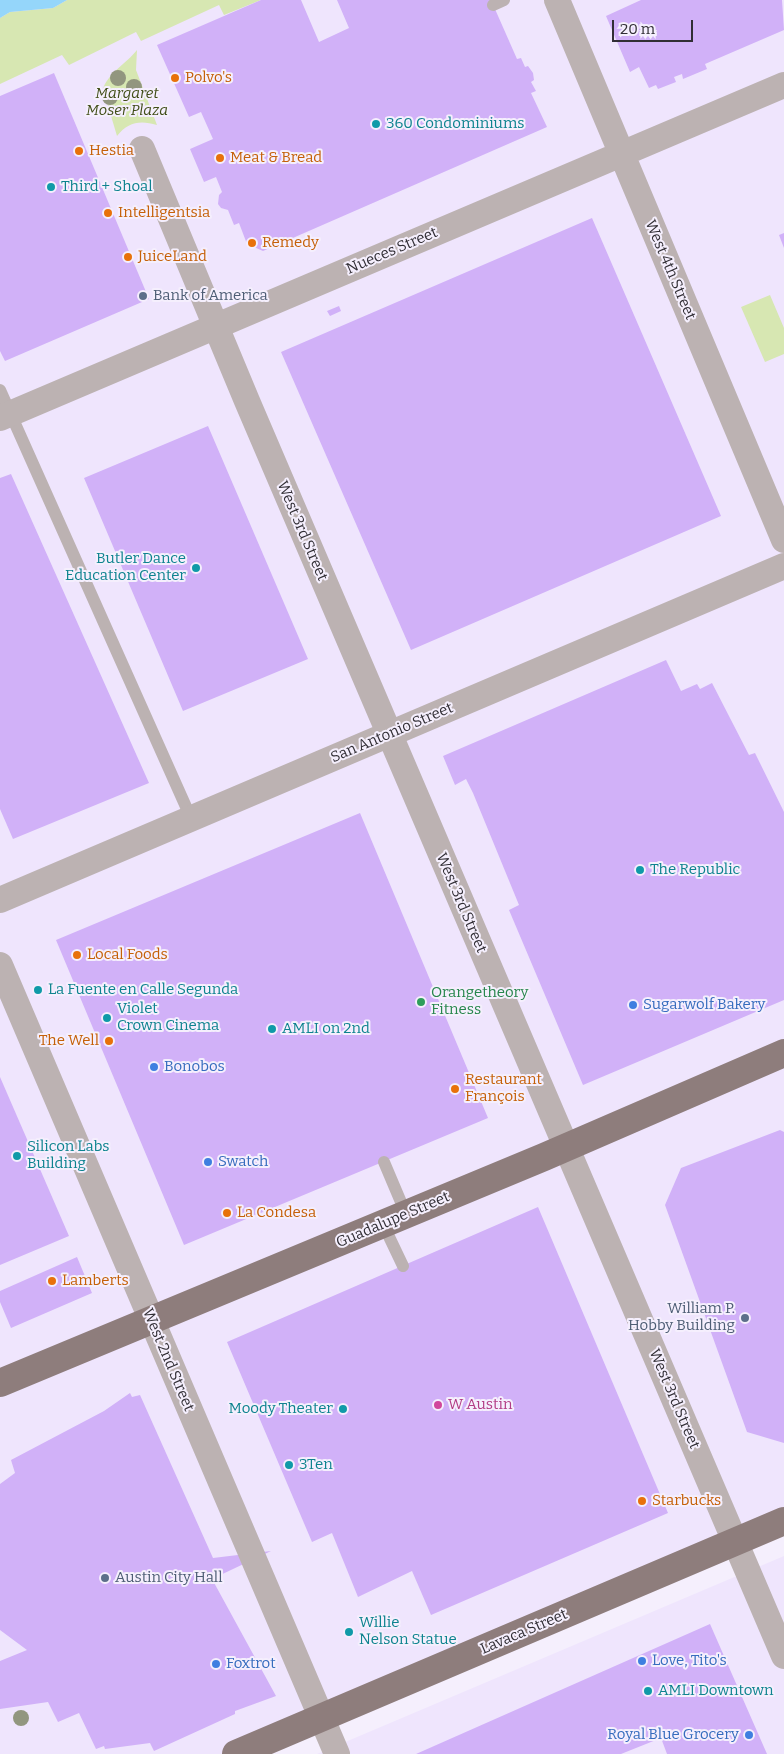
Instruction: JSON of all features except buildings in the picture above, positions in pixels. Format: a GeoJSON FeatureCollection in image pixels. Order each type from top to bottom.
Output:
{"type":"FeatureCollection","features":[{"type":"Feature","properties":{"kind":"main road","name":"Guadalupe Street"},"geometry":{"type":"LineString","coordinates":[[0,1383],[395,1219],[784,1053]]}},
{"type":"Feature","properties":{"kind":"main road","name":"Lavaca Street"},"geometry":{"type":"LineString","coordinates":[[236,1754],[784,1521]]}},
{"type":"Feature","properties":{"kind":"street","name":"West 4th Street"},"geometry":{"type":"LineString","coordinates":[[557,0],[784,540]]}},
{"type":"Feature","properties":{"kind":"street","name":"Nueces Street"},"geometry":{"type":"LineString","coordinates":[[5,416],[214,325],[784,84]]}},
{"type":"Feature","properties":{"kind":"street","name":"West 3rd Street"},"geometry":{"type":"LineString","coordinates":[[142,149],[214,325],[784,1656]]}},
{"type":"Feature","properties":{"kind":"street","name":"San Antonio Street"},"geometry":{"type":"LineString","coordinates":[[0,900],[784,566]]}},
{"type":"Feature","properties":{"kind":"street","name":"West 2nd Street"},"geometry":{"type":"LineString","coordinates":[[0,965],[337,1754]]}},
{"type":"Feature","properties":{"kind":"lane"},"geometry":{"type":"LineString","coordinates":[[0,390],[5,416],[191,818]]}},
{"type":"Feature","properties":{"kind":"lane"},"geometry":{"type":"LineString","coordinates":[[384,1162],[402,1266]]}},
{"type":"Feature","properties":{"kind":"shaded area"},"geometry":{"type":"Polygon","coordinates":[[[0,0],[784,0],[784,1531],[260,1754],[0,1754],[0,0]]]}},
{"type":"Feature","properties":{"kind":"shaded area"},"geometry":{"type":"Polygon","coordinates":[[[784,1556],[784,1754],[317,1754],[784,1556]]]}},
{"type":"Feature","properties":{"kind":"green space"},"geometry":{"type":"Polygon","coordinates":[[[67,0],[261,0],[224,15],[219,5],[141,41],[136,32],[69,65],[62,55],[0,84],[0,18],[10,12],[53,8],[67,0]]]}},
{"type":"Feature","properties":{"kind":"green space","name":"Margaret Moser Plaza"},"geometry":{"type":"Polygon","coordinates":[[[137,50],[136,70],[157,125],[135,123],[121,131],[117,136],[103,89],[113,73],[137,50]]]}},
{"type":"Feature","properties":{"kind":"green space"},"geometry":{"type":"Polygon","coordinates":[[[770,295],[784,328],[784,354],[765,362],[741,307],[770,295]]]}},
{"type":"Feature","properties":{"kind":"water"},"geometry":{"type":"Polygon","coordinates":[[[0,0],[67,0],[53,8],[10,12],[0,18],[0,0]]]}},
{"type":"Feature","properties":{"kind":"place","name":"Polvo's"},"geometry":{"type":"Point","coordinates":[175,78]}},
{"type":"Feature","properties":{"kind":"place","name":"360 Condominiums"},"geometry":{"type":"Point","coordinates":[376,124]}},
{"type":"Feature","properties":{"kind":"place","name":"Hestia"},"geometry":{"type":"Point","coordinates":[79,151]}},
{"type":"Feature","properties":{"kind":"place","name":"Meat & Bread"},"geometry":{"type":"Point","coordinates":[220,158]}},
{"type":"Feature","properties":{"kind":"place","name":"Third + Shoal"},"geometry":{"type":"Point","coordinates":[51,187]}},
{"type":"Feature","properties":{"kind":"place","name":"Intelligentsia"},"geometry":{"type":"Point","coordinates":[108,213]}},
{"type":"Feature","properties":{"kind":"place","name":"Remedy"},"geometry":{"type":"Point","coordinates":[252,243]}},
{"type":"Feature","properties":{"kind":"place","name":"JuiceLand"},"geometry":{"type":"Point","coordinates":[128,257]}},
{"type":"Feature","properties":{"kind":"place","name":"Bank of America"},"geometry":{"type":"Point","coordinates":[143,296]}},
{"type":"Feature","properties":{"kind":"place","name":"Butler Dance Education Center"},"geometry":{"type":"Point","coordinates":[196,568]}},
{"type":"Feature","properties":{"kind":"place","name":"The Republic"},"geometry":{"type":"Point","coordinates":[640,870]}},
{"type":"Feature","properties":{"kind":"place","name":"Local Foods"},"geometry":{"type":"Point","coordinates":[77,955]}},
{"type":"Feature","properties":{"kind":"place","name":"La Fuente en Calle Segunda"},"geometry":{"type":"Point","coordinates":[38,990]}},
{"type":"Feature","properties":{"kind":"place","name":"Orangetheory Fitness"},"geometry":{"type":"Point","coordinates":[421,1002]}},
{"type":"Feature","properties":{"kind":"place","name":"Sugarwolf Bakery"},"geometry":{"type":"Point","coordinates":[633,1005]}},
{"type":"Feature","properties":{"kind":"place","name":"Violet Crown Cinema"},"geometry":{"type":"Point","coordinates":[107,1018]}},
{"type":"Feature","properties":{"kind":"place","name":"AMLI on 2nd"},"geometry":{"type":"Point","coordinates":[272,1029]}},
{"type":"Feature","properties":{"kind":"place","name":"The Well"},"geometry":{"type":"Point","coordinates":[109,1041]}},
{"type":"Feature","properties":{"kind":"place","name":"Bonobos"},"geometry":{"type":"Point","coordinates":[154,1067]}},
{"type":"Feature","properties":{"kind":"place","name":"Restaurant François"},"geometry":{"type":"Point","coordinates":[455,1089]}},
{"type":"Feature","properties":{"kind":"place","name":"Silicon Labs Building"},"geometry":{"type":"Point","coordinates":[17,1156]}},
{"type":"Feature","properties":{"kind":"place","name":"Swatch"},"geometry":{"type":"Point","coordinates":[208,1162]}},
{"type":"Feature","properties":{"kind":"place","name":"La Condesa"},"geometry":{"type":"Point","coordinates":[227,1213]}},
{"type":"Feature","properties":{"kind":"place","name":"Lamberts"},"geometry":{"type":"Point","coordinates":[52,1281]}},
{"type":"Feature","properties":{"kind":"place","name":"William P. Hobby Building"},"geometry":{"type":"Point","coordinates":[745,1318]}},
{"type":"Feature","properties":{"kind":"place","name":"W Austin"},"geometry":{"type":"Point","coordinates":[438,1405]}},
{"type":"Feature","properties":{"kind":"place","name":"Moody Theater"},"geometry":{"type":"Point","coordinates":[343,1409]}},
{"type":"Feature","properties":{"kind":"place","name":"3Ten"},"geometry":{"type":"Point","coordinates":[289,1465]}},
{"type":"Feature","properties":{"kind":"place","name":"Starbucks"},"geometry":{"type":"Point","coordinates":[642,1501]}},
{"type":"Feature","properties":{"kind":"place","name":"Austin City Hall"},"geometry":{"type":"Point","coordinates":[105,1578]}},
{"type":"Feature","properties":{"kind":"place","name":"Willie Nelson Statue"},"geometry":{"type":"Point","coordinates":[349,1632]}},
{"type":"Feature","properties":{"kind":"place","name":"Love, Tito's"},"geometry":{"type":"Point","coordinates":[642,1661]}},
{"type":"Feature","properties":{"kind":"place","name":"Foxtrot"},"geometry":{"type":"Point","coordinates":[216,1664]}},
{"type":"Feature","properties":{"kind":"place","name":"AMLI Downtown"},"geometry":{"type":"Point","coordinates":[648,1691]}},
{"type":"Feature","properties":{"kind":"place","name":"Royal Blue Grocery"},"geometry":{"type":"Point","coordinates":[749,1735]}}]}
